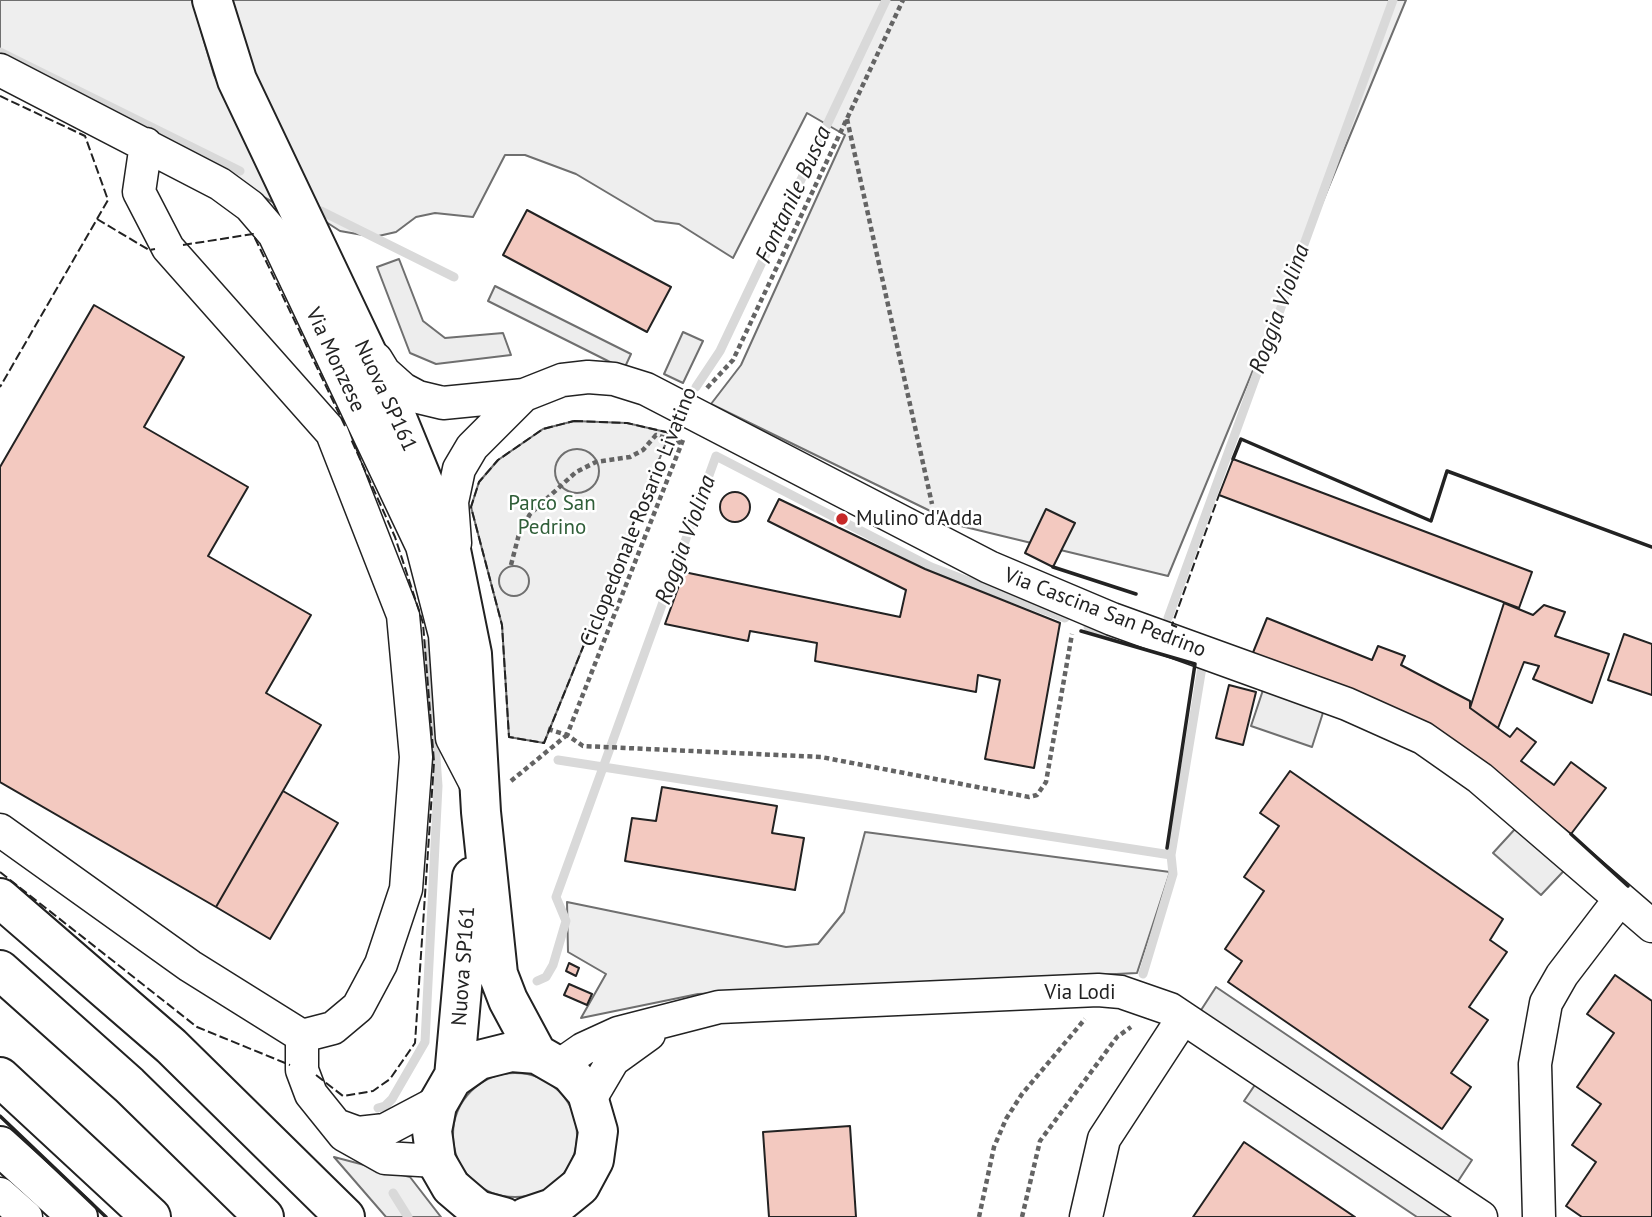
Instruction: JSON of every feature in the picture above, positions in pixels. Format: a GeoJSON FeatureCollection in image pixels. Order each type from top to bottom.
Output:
{"type":"FeatureCollection","features":[{"type":"Feature","properties":{"kind":"main road","name":"Nuova SP161"},"geometry":{"type":"LineString","coordinates":[[212,0],[237,80],[429,491],[457,571],[475,675],[480,804],[499,980],[548,1060],[577,1080],[590,1099],[598,1131],[596,1154],[580,1186],[547,1213]]}},
{"type":"Feature","properties":{"kind":"main road","name":"Nuova SP161"},"geometry":{"type":"LineString","coordinates":[[480,804],[446,1090],[432,1131],[436,1161],[454,1192],[491,1215]]}},
{"type":"Feature","properties":{"kind":"main road"},"geometry":{"type":"LineString","coordinates":[[0,898],[171,1046],[345,1217]]}},
{"type":"Feature","properties":{"kind":"main road"},"geometry":{"type":"LineString","coordinates":[[0,970],[129,1085],[264,1217]]}},
{"type":"Feature","properties":{"kind":"main road"},"geometry":{"type":"LineString","coordinates":[[446,1090],[475,1062],[493,1054],[518,1052],[548,1060]]}},
{"type":"Feature","properties":{"kind":"main road"},"geometry":{"type":"LineString","coordinates":[[0,1077],[151,1217]]}},
{"type":"Feature","properties":{"kind":"main road"},"geometry":{"type":"LineString","coordinates":[[0,1146],[78,1217]]}},
{"type":"Feature","properties":{"kind":"street","name":"Via Monzese"},"geometry":{"type":"LineString","coordinates":[[0,71],[146,144],[243,199],[269,227],[283,250],[422,546],[445,635],[452,738],[480,804]]}},
{"type":"Feature","properties":{"kind":"street"},"geometry":{"type":"LineString","coordinates":[[0,830],[190,966],[302,1036],[333,1028],[358,1007],[381,964],[406,888],[416,757],[403,615],[332,433],[168,247],[139,192],[146,144]]}},
{"type":"Feature","properties":{"kind":"street","name":"Via Cascina San Pedrino"},"geometry":{"type":"LineString","coordinates":[[345,310],[384,372],[418,397],[451,404],[524,395],[562,380],[588,377],[614,379],[646,389],[939,542],[1078,605],[1347,704],[1423,738],[1480,778],[1652,926]]}},
{"type":"Feature","properties":{"kind":"street","name":"Via Cascina San Pedrino"},"geometry":{"type":"LineString","coordinates":[[457,571],[452,502],[459,469],[472,447],[524,395]]}},
{"type":"Feature","properties":{"kind":"street"},"geometry":{"type":"LineString","coordinates":[[1539,1217],[1535,1064],[1546,1003],[1554,987],[1620,899]]}},
{"type":"Feature","properties":{"kind":"street","name":"Via Lodi"},"geometry":{"type":"LineString","coordinates":[[548,1060],[583,1049],[618,1033],[698,1011],[750,1004],[1112,990],[1173,1011],[1481,1217]]}},
{"type":"Feature","properties":{"kind":"street","name":"Via Lodi"},"geometry":{"type":"LineString","coordinates":[[590,1099],[604,1072],[624,1050],[643,1037],[698,1011]]}},
{"type":"Feature","properties":{"kind":"street"},"geometry":{"type":"LineString","coordinates":[[1086,1217],[1104,1139],[1173,1011]]}},
{"type":"Feature","properties":{"kind":"street"},"geometry":{"type":"LineString","coordinates":[[302,1036],[300,1060],[306,1082],[315,1102],[344,1135],[374,1154],[403,1161],[436,1161]]}},
{"type":"Feature","properties":{"kind":"street"},"geometry":{"type":"LineString","coordinates":[[334,1124],[358,1133],[385,1130],[446,1090]]}},
{"type":"Feature","properties":{"kind":"street"},"geometry":{"type":"LineString","coordinates":[[0,1194],[26,1217]]}},
{"type":"Feature","properties":{"kind":"path","name":"Ciclopedonale Rosario Livatino"},"geometry":{"type":"LineString","coordinates":[[567,735],[701,395],[733,359],[903,0]]}},
{"type":"Feature","properties":{"kind":"path"},"geometry":{"type":"LineString","coordinates":[[847,118],[939,542]]}},
{"type":"Feature","properties":{"kind":"path"},"geometry":{"type":"LineString","coordinates":[[511,565],[519,534],[530,514],[576,472],[596,462],[630,457],[643,450],[656,435],[682,444]]}},
{"type":"Feature","properties":{"kind":"path"},"geometry":{"type":"LineString","coordinates":[[548,729],[567,735],[583,746],[821,757],[1029,797],[1037,795],[1046,782],[1078,605]]}},
{"type":"Feature","properties":{"kind":"path"},"geometry":{"type":"LineString","coordinates":[[480,804],[567,735]]}},
{"type":"Feature","properties":{"kind":"path"},"geometry":{"type":"LineString","coordinates":[[979,1217],[994,1147],[1010,1113],[1027,1088],[1112,990]]}},
{"type":"Feature","properties":{"kind":"path"},"geometry":{"type":"LineString","coordinates":[[1022,1217],[1040,1141],[1117,1037],[1173,1011]]}},
{"type":"Feature","properties":{"kind":"green space"},"geometry":{"type":"Polygon","coordinates":[[[0,0],[192,0],[214,75],[282,207],[0,54],[0,0]]]}},
{"type":"Feature","properties":{"kind":"green space"},"geometry":{"type":"Polygon","coordinates":[[[229,0],[1406,0],[1168,576],[961,526],[711,404],[741,365],[845,135],[807,113],[733,258],[679,224],[655,221],[576,174],[525,155],[505,155],[473,217],[435,213],[416,217],[396,232],[374,237],[340,231],[323,220],[279,141],[281,128],[245,52],[229,0]]]}},
{"type":"Feature","properties":{"kind":"green space","name":"Parco San Pedrino"},"geometry":{"type":"Polygon","coordinates":[[[574,421],[627,423],[670,433],[544,743],[509,737],[502,625],[471,507],[479,482],[498,460],[543,429],[574,421]]]}},
{"type":"Feature","properties":{"kind":"green space"},"geometry":{"type":"Polygon","coordinates":[[[865,832],[1170,872],[1137,973],[698,994],[581,1018],[606,974],[568,952],[567,902],[786,947],[818,944],[844,912],[865,832]]]}},
{"type":"Feature","properties":{"kind":"green space"},"geometry":{"type":"Polygon","coordinates":[[[515,1073],[539,1078],[559,1091],[572,1111],[577,1135],[572,1159],[559,1179],[539,1192],[515,1197],[491,1192],[471,1179],[458,1159],[453,1135],[458,1111],[471,1091],[491,1078],[515,1073]]]}},
{"type":"Feature","properties":{"kind":"green space"},"geometry":{"type":"Polygon","coordinates":[[[334,1157],[410,1177],[441,1217],[386,1217],[334,1157]]]}},
{"type":"Feature","properties":{"kind":"shaded area"},"geometry":{"type":"Polygon","coordinates":[[[399,259],[423,321],[445,338],[503,333],[511,355],[436,364],[410,353],[377,267],[399,259]]]}},
{"type":"Feature","properties":{"kind":"shaded area"},"geometry":{"type":"Polygon","coordinates":[[[495,286],[631,354],[624,369],[488,301],[495,286]]]}},
{"type":"Feature","properties":{"kind":"shaded area"},"geometry":{"type":"Polygon","coordinates":[[[683,332],[703,341],[683,383],[664,374],[683,332]]]}},
{"type":"Feature","properties":{"kind":"shaded area"},"geometry":{"type":"Polygon","coordinates":[[[577,449],[592,456],[599,471],[592,486],[577,493],[562,486],[555,471],[562,456],[577,449]]]}},
{"type":"Feature","properties":{"kind":"shaded area"},"geometry":{"type":"Polygon","coordinates":[[[514,566],[525,570],[529,581],[525,592],[514,596],[503,592],[499,581],[503,570],[514,566]]]}},
{"type":"Feature","properties":{"kind":"shaded area"},"geometry":{"type":"Polygon","coordinates":[[[1268,675],[1328,697],[1312,747],[1251,726],[1268,675]]]}},
{"type":"Feature","properties":{"kind":"shaded area"},"geometry":{"type":"Polygon","coordinates":[[[1526,817],[1575,859],[1541,895],[1493,853],[1526,817]]]}},
{"type":"Feature","properties":{"kind":"shaded area"},"geometry":{"type":"Polygon","coordinates":[[[1216,987],[1472,1160],[1449,1195],[1481,1217],[1417,1217],[1244,1101],[1263,1073],[1192,1024],[1216,987]]]}},
{"type":"Feature","properties":{"kind":"building"},"geometry":{"type":"Polygon","coordinates":[[[527,210],[671,287],[647,332],[503,255],[527,210]]]}},
{"type":"Feature","properties":{"kind":"building"},"geometry":{"type":"Polygon","coordinates":[[[94,305],[184,357],[144,427],[248,487],[208,556],[311,615],[266,693],[321,725],[216,907],[0,782],[0,467],[94,305]]]}},
{"type":"Feature","properties":{"kind":"building"},"geometry":{"type":"Polygon","coordinates":[[[1233,459],[1532,572],[1519,608],[1219,495],[1233,459]]]}},
{"type":"Feature","properties":{"kind":"building"},"geometry":{"type":"Polygon","coordinates":[[[735,492],[746,496],[750,507],[746,518],[735,522],[724,518],[720,507],[724,496],[735,492]]]}},
{"type":"Feature","properties":{"kind":"building"},"geometry":{"type":"Polygon","coordinates":[[[779,499],[925,569],[1060,623],[1034,768],[985,759],[1000,680],[978,675],[976,692],[815,661],[817,643],[750,631],[748,641],[665,624],[684,572],[900,617],[906,590],[768,521],[779,499]]]}},
{"type":"Feature","properties":{"kind":"building"},"geometry":{"type":"Polygon","coordinates":[[[1046,509],[1075,523],[1053,567],[1025,553],[1046,509]]]}},
{"type":"Feature","properties":{"kind":"building"},"geometry":{"type":"Polygon","coordinates":[[[1504,603],[1533,615],[1544,605],[1565,612],[1555,636],[1609,654],[1592,703],[1533,679],[1539,666],[1524,662],[1498,728],[1470,708],[1504,603]]]}},
{"type":"Feature","properties":{"kind":"building"},"geometry":{"type":"Polygon","coordinates":[[[1267,618],[1372,660],[1378,646],[1405,656],[1401,665],[1470,701],[1470,708],[1510,737],[1517,728],[1536,742],[1521,761],[1554,785],[1571,762],[1606,788],[1571,834],[1496,775],[1252,655],[1267,618]]]}},
{"type":"Feature","properties":{"kind":"building"},"geometry":{"type":"Polygon","coordinates":[[[1624,634],[1652,644],[1652,695],[1608,680],[1624,634]]]}},
{"type":"Feature","properties":{"kind":"building"},"geometry":{"type":"Polygon","coordinates":[[[1229,685],[1256,692],[1243,745],[1216,738],[1229,685]]]}},
{"type":"Feature","properties":{"kind":"building"},"geometry":{"type":"Polygon","coordinates":[[[1290,771],[1503,919],[1490,940],[1507,952],[1469,1007],[1488,1020],[1451,1073],[1471,1087],[1442,1129],[1228,982],[1242,961],[1225,949],[1264,891],[1244,877],[1279,826],[1260,813],[1290,771]]]}},
{"type":"Feature","properties":{"kind":"building"},"geometry":{"type":"Polygon","coordinates":[[[662,787],[777,806],[772,833],[804,838],[795,890],[625,861],[632,818],[656,821],[662,787]]]}},
{"type":"Feature","properties":{"kind":"building"},"geometry":{"type":"Polygon","coordinates":[[[283,791],[338,823],[270,939],[216,907],[283,791]]]}},
{"type":"Feature","properties":{"kind":"building"},"geometry":{"type":"Polygon","coordinates":[[[569,963],[579,968],[576,976],[566,971],[569,963]]]}},
{"type":"Feature","properties":{"kind":"building"},"geometry":{"type":"Polygon","coordinates":[[[1615,975],[1652,1001],[1652,1217],[1582,1217],[1566,1206],[1596,1162],[1572,1145],[1601,1104],[1577,1087],[1614,1033],[1587,1014],[1615,975]]]}},
{"type":"Feature","properties":{"kind":"building"},"geometry":{"type":"Polygon","coordinates":[[[569,984],[592,994],[587,1005],[564,995],[569,984]]]}},
{"type":"Feature","properties":{"kind":"building"},"geometry":{"type":"Polygon","coordinates":[[[850,1126],[856,1217],[769,1217],[763,1132],[850,1126]]]}},
{"type":"Feature","properties":{"kind":"building"},"geometry":{"type":"Polygon","coordinates":[[[1244,1142],[1355,1217],[1193,1217],[1244,1142]]]}},
{"type":"Feature","properties":{"kind":"waterway","name":"Fontanile Busca"},"geometry":{"type":"LineString","coordinates":[[696,387],[720,351],[886,0]]}},
{"type":"Feature","properties":{"kind":"waterway","name":"Roggia Violina"},"geometry":{"type":"LineString","coordinates":[[1168,618],[1393,0]]}},
{"type":"Feature","properties":{"kind":"waterway"},"geometry":{"type":"LineString","coordinates":[[0,52],[240,171]]}},
{"type":"Feature","properties":{"kind":"waterway"},"geometry":{"type":"LineString","coordinates":[[321,211],[454,277]]}},
{"type":"Feature","properties":{"kind":"waterway","name":"Roggia Violina"},"geometry":{"type":"LineString","coordinates":[[537,981],[546,977],[553,965],[566,921],[556,897],[716,456],[931,567],[1065,618]]}},
{"type":"Feature","properties":{"kind":"waterway","name":"Roggia Violina"},"geometry":{"type":"LineString","coordinates":[[1088,627],[1113,636]]}},
{"type":"Feature","properties":{"kind":"waterway"},"geometry":{"type":"LineString","coordinates":[[378,1108],[385,1106],[392,1099],[425,1042],[438,786],[428,644]]}},
{"type":"Feature","properties":{"kind":"waterway"},"geometry":{"type":"LineString","coordinates":[[558,760],[1171,855],[1201,661]]}},
{"type":"Feature","properties":{"kind":"waterway"},"geometry":{"type":"LineString","coordinates":[[1143,974],[1173,874],[1171,855]]}},
{"type":"Feature","properties":{"kind":"waterway","name":"Roggia Violina"},"geometry":{"type":"LineString","coordinates":[[393,1193],[408,1217]]}},
{"type":"Feature","properties":{"kind":"fence"},"geometry":{"type":"LineString","coordinates":[[0,96],[85,136],[108,200],[0,387]]}},
{"type":"Feature","properties":{"kind":"fence"},"geometry":{"type":"LineString","coordinates":[[97,219],[149,250],[155,249]]}},
{"type":"Feature","properties":{"kind":"fence"},"geometry":{"type":"LineString","coordinates":[[183,245],[253,234],[345,426]]}},
{"type":"Feature","properties":{"kind":"fence"},"geometry":{"type":"LineString","coordinates":[[574,421],[627,423],[670,433],[544,743],[509,737],[502,625],[471,507],[479,482],[498,460],[543,429],[574,421]]}},
{"type":"Feature","properties":{"kind":"fence"},"geometry":{"type":"LineString","coordinates":[[316,1075],[343,1096],[373,1091],[390,1079],[415,1043],[434,762],[423,623],[395,537],[351,439]]}},
{"type":"Feature","properties":{"kind":"fence"},"geometry":{"type":"LineString","coordinates":[[1177,627],[1172,625],[1219,495]]}},
{"type":"Feature","properties":{"kind":"fence"},"geometry":{"type":"LineString","coordinates":[[0,872],[197,1027],[290,1065]]}},
{"type":"Feature","properties":{"kind":"wall"},"geometry":{"type":"LineString","coordinates":[[1233,459],[1241,439],[1431,521],[1447,471],[1652,547]]}},
{"type":"Feature","properties":{"kind":"wall"},"geometry":{"type":"LineString","coordinates":[[1053,567],[1136,594]]}},
{"type":"Feature","properties":{"kind":"wall"},"geometry":{"type":"LineString","coordinates":[[1081,631],[1195,664],[1167,848]]}},
{"type":"Feature","properties":{"kind":"wall"},"geometry":{"type":"LineString","coordinates":[[1571,834],[1628,886]]}},
{"type":"Feature","properties":{"kind":"wall"},"geometry":{"type":"LineString","coordinates":[[0,1116],[106,1217]]}},
{"type":"Feature","properties":{"kind":"place","name":"Mulino d'Adda"},"geometry":{"type":"Point","coordinates":[842,519]}}]}
